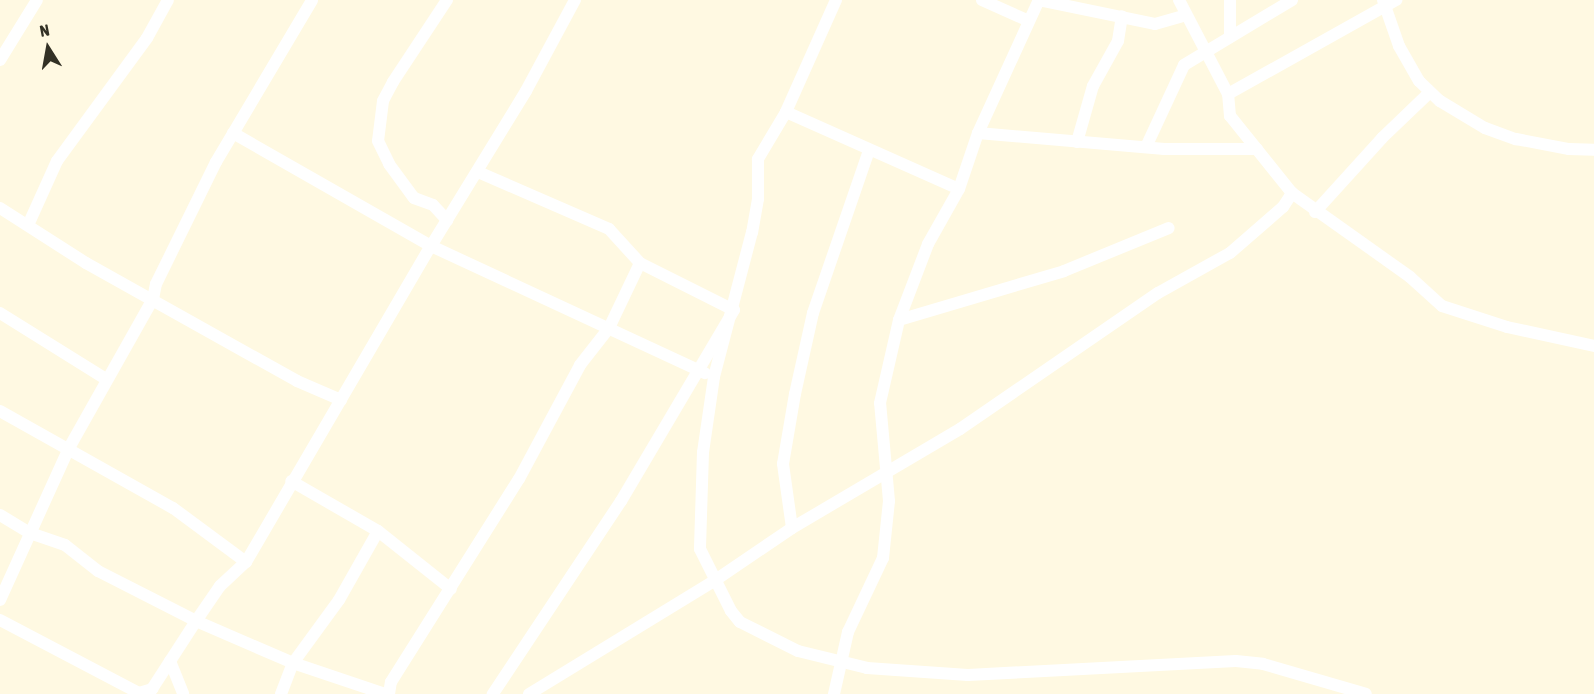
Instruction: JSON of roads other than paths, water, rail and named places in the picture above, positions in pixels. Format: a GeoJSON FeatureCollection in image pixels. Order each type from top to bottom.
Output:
{"type":"FeatureCollection","features":[{"type":"Feature","properties":{"kind":"street"},"geometry":{"type":"LineString","coordinates":[[0,60],[37,0]]}},
{"type":"Feature","properties":{"kind":"street"},"geometry":{"type":"LineString","coordinates":[[29,223],[57,161],[147,38],[168,0]]}},
{"type":"Feature","properties":{"kind":"street"},"geometry":{"type":"LineString","coordinates":[[0,600],[69,448],[153,299],[177,241],[233,133],[312,0]]}},
{"type":"Feature","properties":{"kind":"street"},"geometry":{"type":"LineString","coordinates":[[447,0],[388,92],[378,141],[389,164],[414,198],[433,205],[447,220]]}},
{"type":"Feature","properties":{"kind":"street"},"geometry":{"type":"LineString","coordinates":[[0,620],[139,693],[152,689],[220,586],[246,562],[291,481],[430,246],[478,172],[575,0]]}},
{"type":"Feature","properties":{"kind":"street"},"geometry":{"type":"LineString","coordinates":[[836,0],[786,112],[758,159],[758,200],[734,310],[714,377],[703,452],[700,549],[714,581],[740,622],[798,651],[839,664],[907,673],[968,675],[1236,661],[1263,664],[1366,694]]}},
{"type":"Feature","properties":{"kind":"street"},"geometry":{"type":"LineString","coordinates":[[982,0],[1029,21]]}},
{"type":"Feature","properties":{"kind":"street"},"geometry":{"type":"LineString","coordinates":[[834,694],[848,632],[883,558],[889,522],[880,403],[899,320],[928,244],[959,189],[978,133],[1039,0],[1155,24],[1186,15]]}},
{"type":"Feature","properties":{"kind":"street"},"geometry":{"type":"LineString","coordinates":[[1179,0],[1228,94],[1230,116],[1292,193],[1315,212],[1410,278],[1442,306],[1507,327],[1594,346]]}},
{"type":"Feature","properties":{"kind":"street"},"geometry":{"type":"LineString","coordinates":[[1230,0],[1230,37]]}},
{"type":"Feature","properties":{"kind":"street"},"geometry":{"type":"LineString","coordinates":[[1146,147],[1184,65],[1292,0]]}},
{"type":"Feature","properties":{"kind":"street"},"geometry":{"type":"LineString","coordinates":[[1228,94],[1388,2],[1400,46],[1419,81],[1430,92],[1485,128],[1540,144],[1594,150]]}},
{"type":"Feature","properties":{"kind":"street"},"geometry":{"type":"LineString","coordinates":[[1077,142],[1093,86],[1118,41],[1122,16]]}},
{"type":"Feature","properties":{"kind":"street"},"geometry":{"type":"LineString","coordinates":[[1315,212],[1382,138],[1430,92]]}},
{"type":"Feature","properties":{"kind":"street"},"geometry":{"type":"LineString","coordinates":[[786,112],[959,189]]}},
{"type":"Feature","properties":{"kind":"street"},"geometry":{"type":"LineString","coordinates":[[233,133],[430,246],[714,377]]}},
{"type":"Feature","properties":{"kind":"street"},"geometry":{"type":"LineString","coordinates":[[978,133],[1146,147],[1257,149]]}},
{"type":"Feature","properties":{"kind":"street"},"geometry":{"type":"LineString","coordinates":[[792,528],[783,464],[795,394],[813,313],[869,150]]}},
{"type":"Feature","properties":{"kind":"street"},"geometry":{"type":"LineString","coordinates":[[478,172],[609,229],[640,263],[734,310]]}},
{"type":"Feature","properties":{"kind":"street"},"geometry":{"type":"LineString","coordinates":[[529,694],[714,581],[792,528],[1061,363],[1158,293],[1230,253],[1283,207],[1292,193]]}},
{"type":"Feature","properties":{"kind":"street"},"geometry":{"type":"LineString","coordinates":[[0,208],[29,223],[86,263],[297,381],[341,400]]}},
{"type":"Feature","properties":{"kind":"street"},"geometry":{"type":"LineString","coordinates":[[899,320],[1064,271],[1169,228]]}},
{"type":"Feature","properties":{"kind":"street"},"geometry":{"type":"LineString","coordinates":[[0,515],[30,533],[65,546],[98,571],[196,621],[292,663],[387,694],[391,682],[524,470],[580,365],[609,328],[640,263]]}},
{"type":"Feature","properties":{"kind":"street"},"geometry":{"type":"LineString","coordinates":[[493,694],[534,627],[621,501],[734,310]]}},
{"type":"Feature","properties":{"kind":"street"},"geometry":{"type":"LineString","coordinates":[[0,313],[106,379]]}},
{"type":"Feature","properties":{"kind":"street"},"geometry":{"type":"LineString","coordinates":[[0,411],[173,508],[246,562]]}},
{"type":"Feature","properties":{"kind":"street"},"geometry":{"type":"LineString","coordinates":[[291,481],[378,531],[451,589]]}},
{"type":"Feature","properties":{"kind":"street"},"geometry":{"type":"LineString","coordinates":[[281,694],[292,663],[339,600],[378,531]]}},
{"type":"Feature","properties":{"kind":"street"},"geometry":{"type":"LineString","coordinates":[[170,661],[183,694]]}}]}
